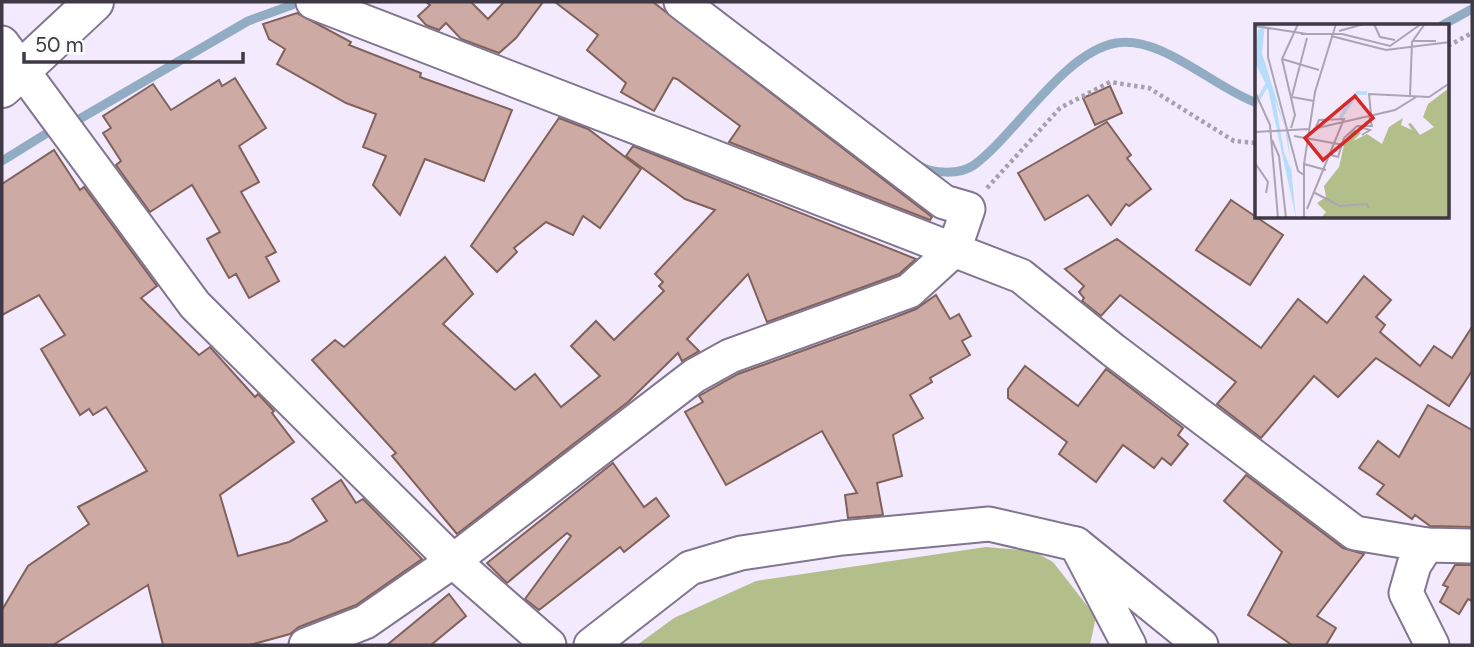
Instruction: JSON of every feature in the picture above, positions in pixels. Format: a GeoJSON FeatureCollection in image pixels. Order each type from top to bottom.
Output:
{"type":"FeatureCollection","features":[{"type":"Feature","properties":{"kind":"highway"},"geometry":{"type":"LineString","coordinates":[[8,67],[94,2]]}},
{"type":"Feature","properties":{"kind":"street"},"geometry":{"type":"LineString","coordinates":[[313,2],[1021,275],[1113,350],[1355,533],[1427,545],[1472,546]]}},
{"type":"Feature","properties":{"kind":"street"},"geometry":{"type":"LineString","coordinates":[[306,645],[365,622],[453,561],[694,376],[730,356],[909,291],[954,250],[968,209],[944,202],[681,2]]}},
{"type":"Feature","properties":{"kind":"street"},"geometry":{"type":"LineString","coordinates":[[8,67],[195,305],[453,561],[549,645]]}},
{"type":"Feature","properties":{"kind":"street"},"geometry":{"type":"LineString","coordinates":[[591,645],[690,568],[741,553],[842,538],[989,524],[1076,544],[1200,645]]}},
{"type":"Feature","properties":{"kind":"street"},"geometry":{"type":"LineString","coordinates":[[1076,544],[1129,645]]}},
{"type":"Feature","properties":{"kind":"street"},"geometry":{"type":"LineString","coordinates":[[1427,545],[1414,565],[1406,593],[1432,645]]}},
{"type":"Feature","properties":{"kind":"path"},"geometry":{"type":"LineString","coordinates":[[1450,45],[1472,33]]}},
{"type":"Feature","properties":{"kind":"path"},"geometry":{"type":"LineString","coordinates":[[968,209],[1060,108],[1110,82],[1149,88],[1234,141],[1255,143]]}},
{"type":"Feature","properties":{"kind":"green space"},"geometry":{"type":"Polygon","coordinates":[[[986,547],[1033,551],[1053,562],[1096,617],[1090,645],[637,645],[674,618],[756,581],[986,547]]]}},
{"type":"Feature","properties":{"kind":"building"},"geometry":{"type":"Polygon","coordinates":[[[426,2],[471,2],[488,19],[504,2],[543,2],[516,38],[499,53],[461,39],[446,23],[439,30],[426,25],[418,16],[430,5],[426,2]]]}},
{"type":"Feature","properties":{"kind":"building"},"geometry":{"type":"Polygon","coordinates":[[[555,2],[653,2],[932,217],[930,220],[729,142],[740,126],[677,79],[673,78],[654,111],[621,92],[626,83],[587,50],[598,35],[555,2]]]}},
{"type":"Feature","properties":{"kind":"building"},"geometry":{"type":"Polygon","coordinates":[[[297,13],[351,42],[349,45],[421,73],[420,77],[512,110],[484,181],[425,159],[400,215],[373,185],[386,156],[363,147],[376,114],[346,103],[277,64],[285,49],[269,39],[263,24],[297,13]]]}},
{"type":"Feature","properties":{"kind":"building"},"geometry":{"type":"Polygon","coordinates":[[[235,78],[266,128],[239,146],[259,182],[241,192],[276,252],[266,257],[279,281],[249,298],[236,274],[229,278],[207,239],[220,232],[192,185],[150,212],[116,165],[121,161],[103,133],[111,128],[103,116],[153,84],[171,110],[219,80],[222,86],[235,78]]]}},
{"type":"Feature","properties":{"kind":"building"},"geometry":{"type":"Polygon","coordinates":[[[1110,86],[1122,113],[1095,125],[1083,98],[1110,86]]]}},
{"type":"Feature","properties":{"kind":"building"},"geometry":{"type":"Polygon","coordinates":[[[559,118],[588,129],[641,169],[600,228],[583,216],[573,235],[546,222],[514,248],[517,252],[497,272],[471,246],[559,118]]]}},
{"type":"Feature","properties":{"kind":"building"},"geometry":{"type":"Polygon","coordinates":[[[1107,122],[1131,155],[1127,158],[1151,189],[1129,206],[1126,204],[1111,225],[1088,195],[1045,220],[1018,173],[1107,122]]]}},
{"type":"Feature","properties":{"kind":"building"},"geometry":{"type":"Polygon","coordinates":[[[633,146],[916,259],[899,274],[767,322],[748,274],[687,339],[699,351],[682,361],[678,353],[628,402],[457,534],[392,456],[396,453],[312,360],[335,340],[344,347],[445,257],[473,294],[443,324],[515,390],[535,374],[561,407],[600,376],[571,346],[596,321],[614,340],[664,291],[659,286],[663,282],[655,274],[715,210],[685,199],[626,156],[633,146]]]}},
{"type":"Feature","properties":{"kind":"building"},"geometry":{"type":"Polygon","coordinates":[[[54,150],[80,190],[84,187],[157,286],[141,298],[199,355],[210,347],[255,397],[258,394],[274,411],[272,413],[294,442],[220,495],[238,556],[289,542],[327,521],[312,499],[341,480],[356,503],[363,499],[422,559],[356,605],[299,627],[290,634],[250,645],[163,645],[148,585],[53,645],[2,645],[2,610],[28,566],[89,524],[78,507],[147,471],[106,407],[93,415],[89,409],[80,415],[41,349],[65,335],[39,295],[2,315],[2,184],[54,150]]]}},
{"type":"Feature","properties":{"kind":"building"},"geometry":{"type":"Polygon","coordinates":[[[1231,200],[1255,216],[1255,219],[1283,235],[1250,285],[1196,250],[1231,200]]]}},
{"type":"Feature","properties":{"kind":"building"},"geometry":{"type":"Polygon","coordinates":[[[1117,239],[1261,348],[1298,299],[1327,323],[1364,276],[1391,300],[1376,317],[1385,325],[1380,332],[1420,366],[1434,346],[1452,358],[1472,327],[1472,371],[1449,406],[1376,358],[1338,397],[1314,376],[1261,438],[1217,404],[1236,382],[1120,295],[1101,316],[1082,301],[1084,298],[1079,292],[1084,286],[1065,269],[1117,239]]]}},
{"type":"Feature","properties":{"kind":"building"},"geometry":{"type":"Polygon","coordinates":[[[936,295],[950,319],[959,314],[971,336],[962,341],[970,355],[930,378],[932,382],[910,395],[923,418],[893,435],[902,476],[877,483],[883,515],[848,518],[845,495],[857,493],[822,431],[726,485],[685,412],[703,402],[699,396],[738,374],[916,309],[936,295]]]}},
{"type":"Feature","properties":{"kind":"building"},"geometry":{"type":"Polygon","coordinates":[[[1025,366],[1078,406],[1106,369],[1183,428],[1178,435],[1188,444],[1171,465],[1162,458],[1154,468],[1123,445],[1096,482],[1059,454],[1067,442],[1008,398],[1008,389],[1025,366]]]}},
{"type":"Feature","properties":{"kind":"building"},"geometry":{"type":"Polygon","coordinates":[[[1428,405],[1472,430],[1472,527],[1430,526],[1415,515],[1412,519],[1377,494],[1384,485],[1359,468],[1378,441],[1399,457],[1428,405]]]}},
{"type":"Feature","properties":{"kind":"building"},"geometry":{"type":"Polygon","coordinates":[[[613,463],[644,507],[656,498],[669,516],[624,552],[620,547],[539,610],[525,599],[571,536],[567,533],[507,583],[487,563],[613,463]]]}},
{"type":"Feature","properties":{"kind":"building"},"geometry":{"type":"Polygon","coordinates":[[[1246,475],[1343,548],[1364,554],[1317,616],[1336,628],[1326,645],[1292,645],[1248,615],[1282,552],[1224,501],[1246,475]]]}},
{"type":"Feature","properties":{"kind":"building"},"geometry":{"type":"Polygon","coordinates":[[[1455,565],[1472,565],[1472,601],[1468,599],[1459,614],[1440,602],[1448,587],[1443,585],[1455,565]]]}},
{"type":"Feature","properties":{"kind":"building"},"geometry":{"type":"Polygon","coordinates":[[[449,594],[466,616],[431,645],[387,645],[449,594]]]}},
{"type":"Feature","properties":{"kind":"waterway"},"geometry":{"type":"LineString","coordinates":[[76,121],[248,21],[292,5]]}},
{"type":"Feature","properties":{"kind":"waterway"},"geometry":{"type":"LineString","coordinates":[[1445,24],[1472,9]]}},
{"type":"Feature","properties":{"kind":"waterway"},"geometry":{"type":"LineString","coordinates":[[918,165],[946,172],[974,165],[1007,134],[1059,77],[1097,50],[1116,43],[1151,47],[1188,64],[1255,102]]}},
{"type":"Feature","properties":{"kind":"waterway"},"geometry":{"type":"LineString","coordinates":[[2,161],[52,130]]}}]}
